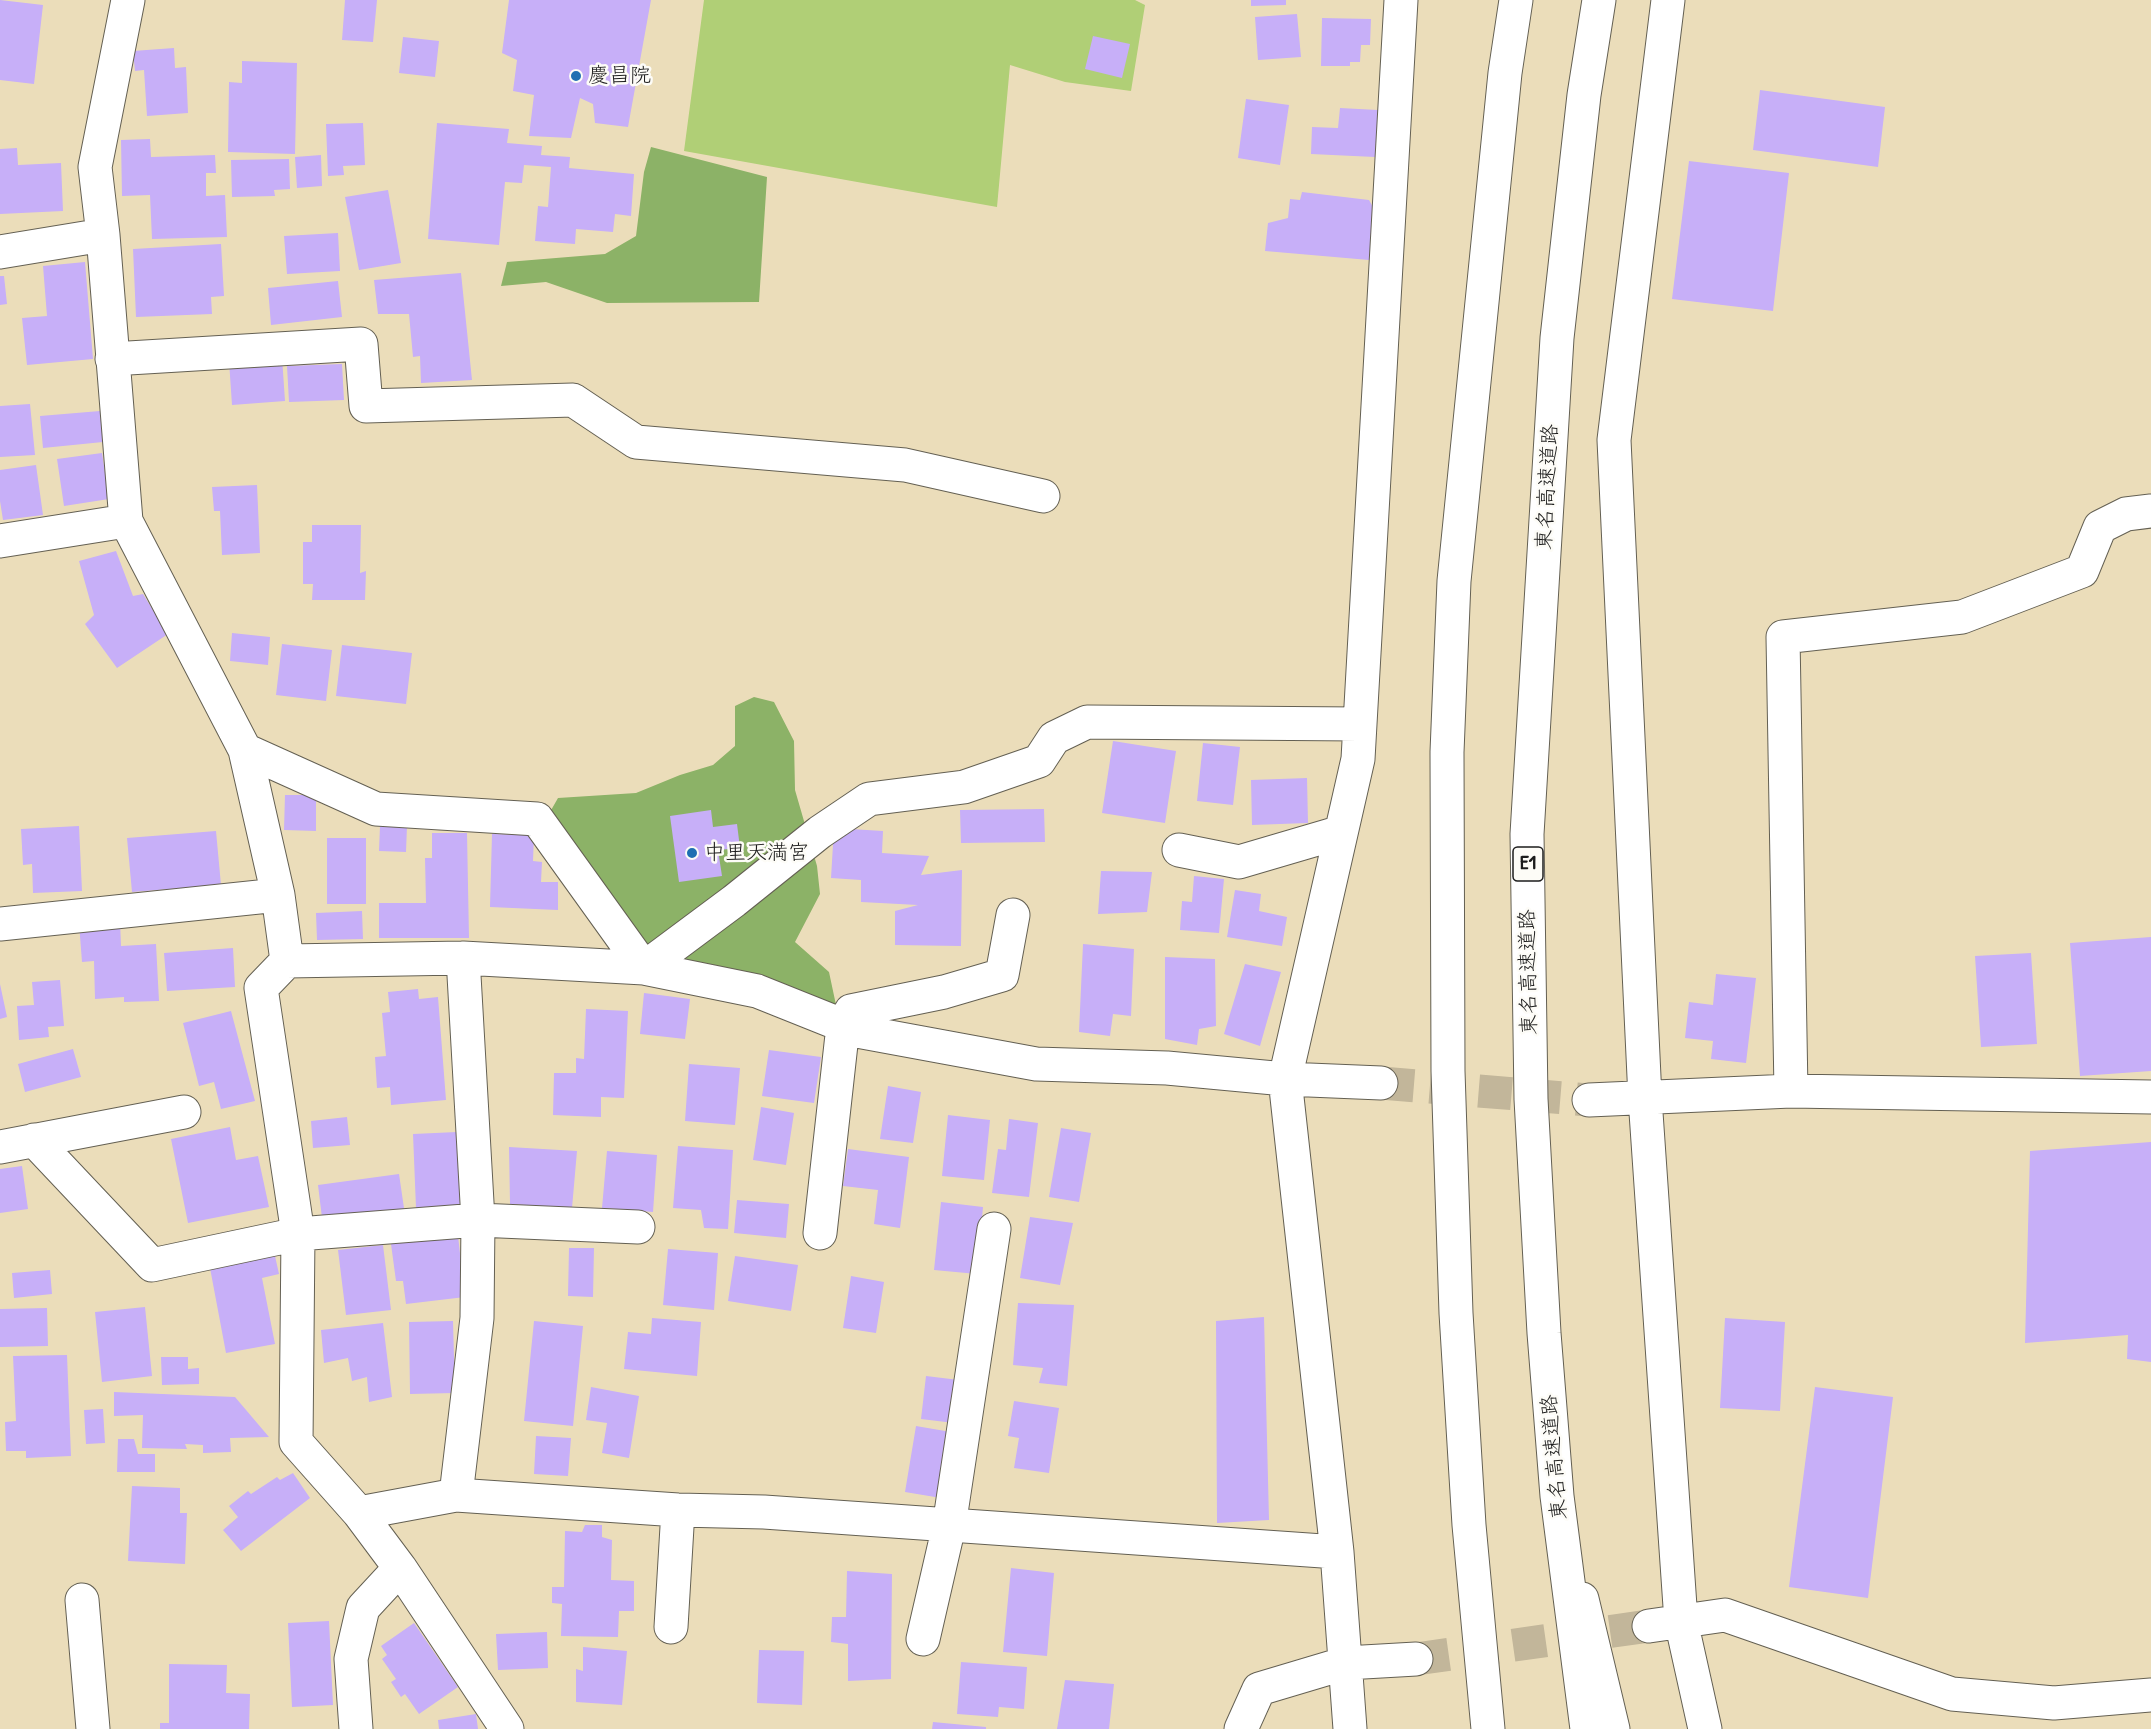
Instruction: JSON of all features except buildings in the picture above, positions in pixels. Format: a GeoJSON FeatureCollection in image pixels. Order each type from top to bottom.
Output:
{"type":"FeatureCollection","features":[{"type":"Feature","properties":{"kind":"main road"},"geometry":{"type":"LineString","coordinates":[[128,0],[95,167],[103,235],[126,522],[245,750],[278,895],[287,961]]}},
{"type":"Feature","properties":{"kind":"main road"},"geometry":{"type":"LineString","coordinates":[[1350,1729],[1337,1552],[1285,1079],[1358,759],[1401,0]]}},
{"type":"Feature","properties":{"kind":"main road"},"geometry":{"type":"LineString","coordinates":[[1488,1728],[1469,1525],[1456,1313],[1448,1071],[1447,752],[1454,581],[1505,73],[1516,0]]}},
{"type":"Feature","properties":{"kind":"main road","name":"東名高速道路"},"geometry":{"type":"LineString","coordinates":[[1587,1729],[1557,1496],[1544,1333],[1531,1099],[1527,834],[1557,338],[1584,95],[1599,0]]}},
{"type":"Feature","properties":{"kind":"main road"},"geometry":{"type":"LineString","coordinates":[[1668,0],[1614,440],[1645,1098],[1665,1624],[1705,1729]]}},
{"type":"Feature","properties":{"kind":"main road"},"geometry":{"type":"LineString","coordinates":[[0,252],[103,235]]}},
{"type":"Feature","properties":{"kind":"main road"},"geometry":{"type":"LineString","coordinates":[[112,359],[361,344],[366,406],[573,400],[636,442],[905,465],[1043,496]]}},
{"type":"Feature","properties":{"kind":"main road"},"geometry":{"type":"LineString","coordinates":[[1791,1090],[1783,637],[1962,617],[2082,571],[2100,527],[2126,514],[2151,511]]}},
{"type":"Feature","properties":{"kind":"main road"},"geometry":{"type":"LineString","coordinates":[[0,541],[126,522]]}},
{"type":"Feature","properties":{"kind":"main road"},"geometry":{"type":"LineString","coordinates":[[644,968],[734,901],[820,832],[869,799],[964,787],[1040,761],[1054,738],[1087,722],[1359,724]]}},
{"type":"Feature","properties":{"kind":"main road"},"geometry":{"type":"LineString","coordinates":[[245,750],[376,809],[537,819],[644,968]]}},
{"type":"Feature","properties":{"kind":"main road"},"geometry":{"type":"LineString","coordinates":[[1179,850],[1239,862],[1341,832]]}},
{"type":"Feature","properties":{"kind":"main road"},"geometry":{"type":"LineString","coordinates":[[0,924],[278,895]]}},
{"type":"Feature","properties":{"kind":"main road"},"geometry":{"type":"LineString","coordinates":[[820,1233],[843,1026],[851,1011],[944,992],[1002,975],[1013,915]]}},
{"type":"Feature","properties":{"kind":"main road"},"geometry":{"type":"LineString","coordinates":[[456,1495],[477,1318],[478,1220],[463,958]]}},
{"type":"Feature","properties":{"kind":"main road"},"geometry":{"type":"LineString","coordinates":[[507,1729],[360,1512],[296,1442],[298,1234],[261,988],[287,961],[463,958],[644,968],[757,991],[857,1031],[1036,1064],[1167,1068],[1285,1079],[1381,1083]]}},
{"type":"Feature","properties":{"kind":"main road"},"geometry":{"type":"LineString","coordinates":[[1589,1100],[1791,1090],[2151,1097]]}},
{"type":"Feature","properties":{"kind":"main road"},"geometry":{"type":"LineString","coordinates":[[0,1147],[184,1112]]}},
{"type":"Feature","properties":{"kind":"main road"},"geometry":{"type":"LineString","coordinates":[[34,1140],[152,1265],[298,1234],[478,1220],[639,1227]]}},
{"type":"Feature","properties":{"kind":"main road"},"geometry":{"type":"LineString","coordinates":[[923,1639],[949,1526],[994,1230]]}},
{"type":"Feature","properties":{"kind":"main road"},"geometry":{"type":"LineString","coordinates":[[360,1512],[456,1495],[678,1510],[764,1512],[1337,1552]]}},
{"type":"Feature","properties":{"kind":"main road"},"geometry":{"type":"LineString","coordinates":[[1557,1496],[1613,1729]]}},
{"type":"Feature","properties":{"kind":"main road"},"geometry":{"type":"LineString","coordinates":[[671,1627],[678,1510]]}},
{"type":"Feature","properties":{"kind":"main road"},"geometry":{"type":"LineString","coordinates":[[356,1729],[351,1659],[363,1608],[400,1568]]}},
{"type":"Feature","properties":{"kind":"main road"},"geometry":{"type":"LineString","coordinates":[[82,1600],[93,1729]]}},
{"type":"Feature","properties":{"kind":"main road"},"geometry":{"type":"LineString","coordinates":[[1665,1624],[1725,1615],[1952,1694],[2055,1703],[2151,1695]]}},
{"type":"Feature","properties":{"kind":"main road"},"geometry":{"type":"LineString","coordinates":[[1241,1729],[1259,1689],[1346,1664],[1416,1659]]}},
{"type":"Feature","properties":{"kind":"green space"},"geometry":{"type":"Polygon","coordinates":[[[704,0],[1135,0],[1145,5],[1131,91],[1065,82],[1010,65],[997,207],[684,151],[704,0]]]}},
{"type":"Feature","properties":{"kind":"green space"},"geometry":{"type":"Polygon","coordinates":[[[651,147],[767,177],[759,302],[607,303],[546,282],[501,286],[507,262],[605,254],[636,236],[644,172],[651,147]]]}},
{"type":"Feature","properties":{"kind":"green space"},"geometry":{"type":"Polygon","coordinates":[[[754,697],[774,702],[794,741],[795,790],[817,866],[820,894],[795,942],[829,972],[836,1005],[650,960],[542,826],[558,798],[636,793],[680,775],[713,765],[735,746],[735,706],[754,697]]]}},
{"type":"Feature","properties":{"kind":"tunnel"},"geometry":{"type":"LineString","coordinates":[[1381,1083],[1589,1100]]}},
{"type":"Feature","properties":{"kind":"tunnel"},"geometry":{"type":"LineString","coordinates":[[1416,1659],[1649,1626]]}},
{"type":"Feature","properties":{"kind":"place","name":"慶昌院"},"geometry":{"type":"Point","coordinates":[576,76]}},
{"type":"Feature","properties":{"kind":"place","name":"中里天満宮"},"geometry":{"type":"Point","coordinates":[692,853]}}]}
